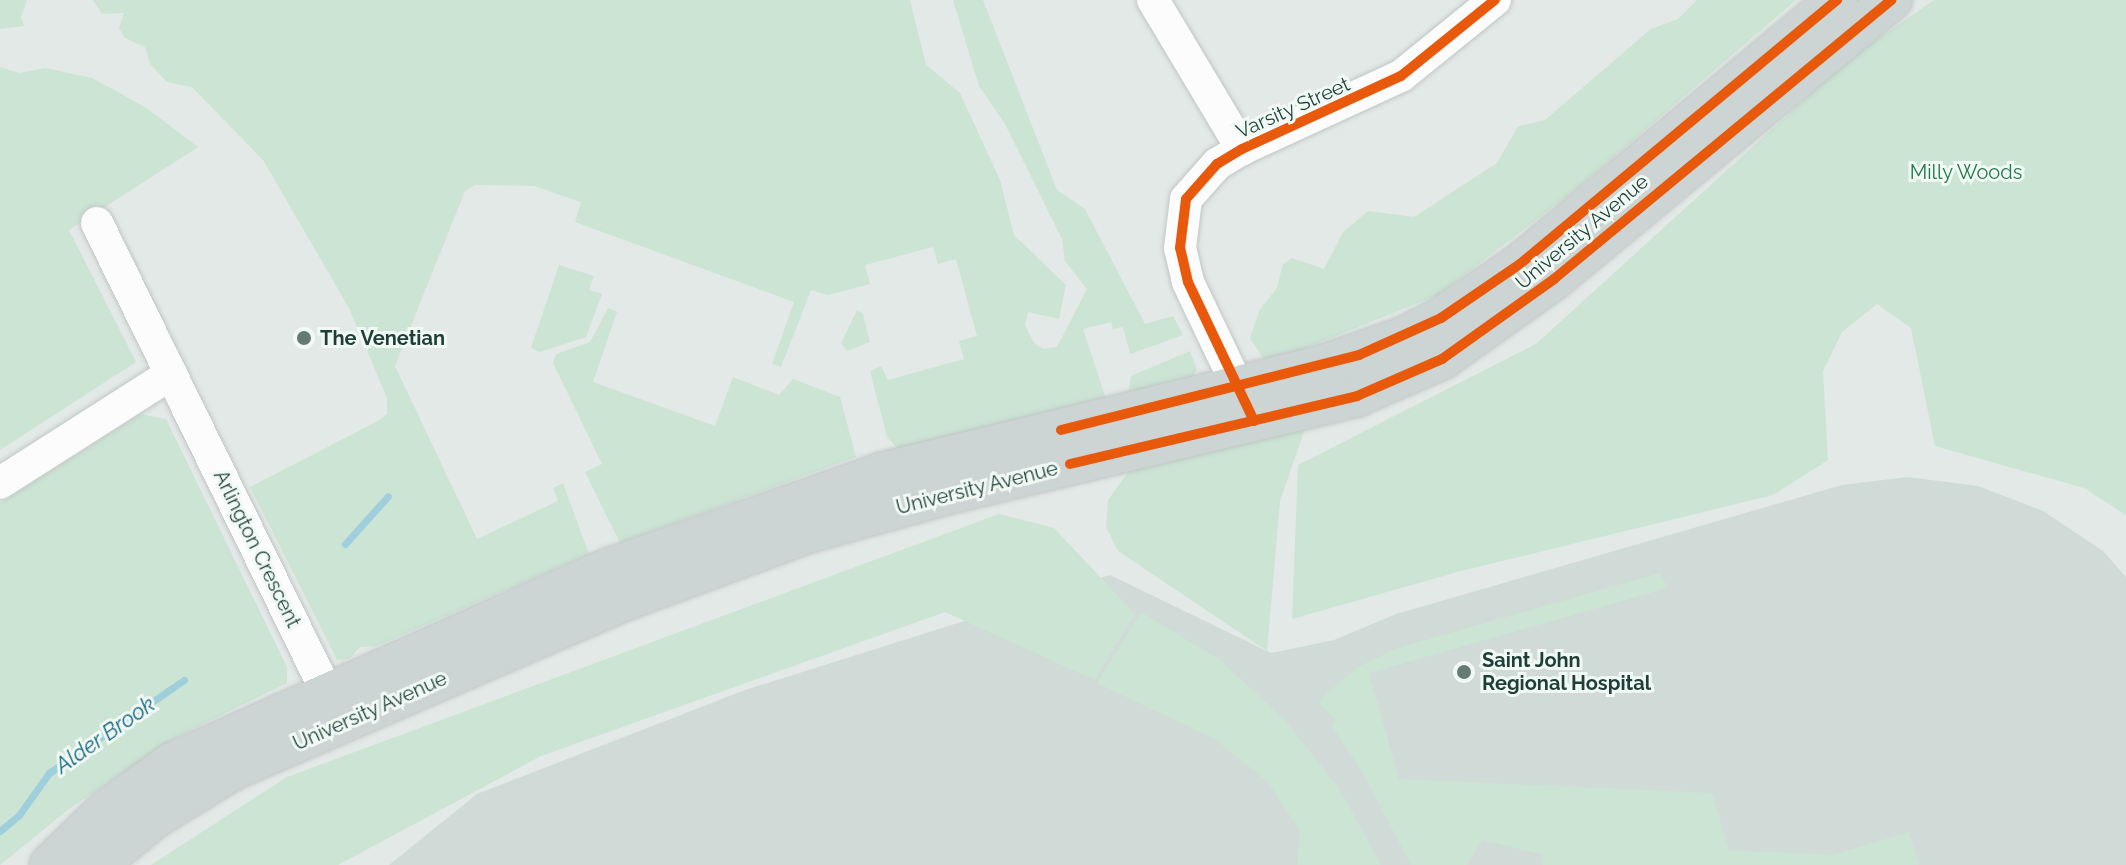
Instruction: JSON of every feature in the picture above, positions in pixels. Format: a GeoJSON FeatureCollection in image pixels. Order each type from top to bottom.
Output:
{"type":"FeatureCollection","features":[{"type":"Feature","properties":{"kind":"main road","name":"University Avenue"},"geometry":{"type":"LineString","coordinates":[[50,865],[106,811],[172,763],[334,707],[810,532],[1246,404],[1441,318],[1520,264],[1837,0]]}},
{"type":"Feature","properties":{"kind":"main road","name":"University Avenue"},"geometry":{"type":"LineString","coordinates":[[1246,404],[1357,396],[1474,340],[1891,0]]}},
{"type":"Feature","properties":{"kind":"main road","name":"University Avenue"},"geometry":{"type":"LineString","coordinates":[[97,865],[191,792],[334,707]]}},
{"type":"Feature","properties":{"kind":"street"},"geometry":{"type":"LineString","coordinates":[[1153,0],[1242,149]]}},
{"type":"Feature","properties":{"kind":"street","name":"Varsity Street"},"geometry":{"type":"LineString","coordinates":[[1246,404],[1188,282],[1179,221],[1199,181],[1242,149],[1401,76],[1495,0]]}},
{"type":"Feature","properties":{"kind":"street","name":"Arlington Crescent"},"geometry":{"type":"LineString","coordinates":[[97,223],[334,707]]}},
{"type":"Feature","properties":{"kind":"street"},"geometry":{"type":"LineString","coordinates":[[0,483],[171,374]]}},
{"type":"Feature","properties":{"kind":"shaded area","name":"Saint John Regional Hospital"},"geometry":{"type":"Polygon","coordinates":[[[1907,477],[1978,486],[2043,511],[2103,551],[2126,577],[2126,865],[389,865],[477,794],[745,690],[1110,575],[1271,653],[1334,640],[1396,614],[1842,485],[1907,477]]]}},
{"type":"Feature","properties":{"kind":"green space"},"geometry":{"type":"Polygon","coordinates":[[[0,0],[27,0],[21,17],[24,26],[0,29],[0,0]]]}},
{"type":"Feature","properties":{"kind":"green space"},"geometry":{"type":"Polygon","coordinates":[[[93,0],[910,0],[926,65],[960,93],[1000,180],[1014,235],[1066,285],[1059,319],[1028,312],[1025,325],[1034,343],[1043,349],[1057,347],[1087,289],[1065,261],[1062,239],[1005,124],[979,86],[953,0],[983,0],[1057,190],[1085,209],[1145,324],[1173,316],[1183,335],[1130,354],[1123,327],[1113,329],[1111,322],[1083,329],[1106,399],[898,449],[887,437],[870,371],[881,366],[888,380],[964,359],[959,341],[977,336],[956,259],[938,264],[933,247],[865,265],[870,284],[828,295],[811,290],[781,367],[772,364],[794,302],[575,222],[581,202],[534,186],[475,185],[465,191],[395,366],[477,539],[558,501],[553,488],[563,483],[589,554],[377,646],[360,647],[349,659],[337,660],[250,487],[378,421],[387,414],[387,398],[349,308],[263,160],[192,87],[167,82],[150,64],[145,47],[125,38],[119,28],[124,13],[102,14],[93,0]]]}},
{"type":"Feature","properties":{"kind":"green space"},"geometry":{"type":"Polygon","coordinates":[[[1697,0],[1796,0],[1574,191],[1438,295],[1276,360],[1263,358],[1250,338],[1260,309],[1277,288],[1283,264],[1292,258],[1324,269],[1343,232],[1368,211],[1414,217],[1497,163],[1518,126],[1545,120],[1651,29],[1678,19],[1697,0]]]}},
{"type":"Feature","properties":{"kind":"green space","name":"Milly Woods"},"geometry":{"type":"Polygon","coordinates":[[[1934,0],[2126,0],[2126,515],[2084,488],[1935,446],[1911,328],[1877,304],[1842,332],[1823,371],[1828,460],[1773,495],[1461,571],[1292,619],[1298,465],[1536,344],[1849,59],[1934,0]]]}},
{"type":"Feature","properties":{"kind":"green space"},"geometry":{"type":"Polygon","coordinates":[[[0,67],[19,73],[45,68],[92,78],[145,107],[198,147],[69,230],[136,362],[0,450],[0,67]]]}},
{"type":"Feature","properties":{"kind":"green space"},"geometry":{"type":"Polygon","coordinates":[[[559,265],[594,276],[589,290],[602,294],[586,337],[540,352],[531,348],[559,265]]]}},
{"type":"Feature","properties":{"kind":"green space"},"geometry":{"type":"Polygon","coordinates":[[[608,308],[617,312],[593,382],[715,426],[733,377],[779,395],[793,379],[840,397],[856,457],[620,543],[585,472],[602,464],[553,363],[556,354],[590,342],[608,308]]]}},
{"type":"Feature","properties":{"kind":"green space"},"geometry":{"type":"Polygon","coordinates":[[[857,310],[863,314],[870,342],[847,351],[841,343],[857,310]]]}},
{"type":"Feature","properties":{"kind":"green space"},"geometry":{"type":"Polygon","coordinates":[[[1190,351],[1197,370],[1191,378],[1128,394],[1131,376],[1190,351]]]}},
{"type":"Feature","properties":{"kind":"green space"},"geometry":{"type":"Polygon","coordinates":[[[141,414],[166,419],[287,667],[287,683],[177,737],[69,809],[0,865],[0,503],[141,414]]]}},
{"type":"Feature","properties":{"kind":"green space"},"geometry":{"type":"Polygon","coordinates":[[[1305,429],[1280,501],[1267,651],[1118,551],[1106,527],[1108,500],[1129,471],[1305,429]]]}},
{"type":"Feature","properties":{"kind":"green space"},"geometry":{"type":"Polygon","coordinates":[[[999,514],[1054,528],[1135,614],[1095,680],[945,612],[541,756],[338,865],[151,865],[287,777],[999,514]]]}},
{"type":"Feature","properties":{"kind":"green space"},"geometry":{"type":"Polygon","coordinates":[[[1660,573],[1668,588],[1369,673],[1399,779],[1712,793],[1729,850],[1833,855],[1909,832],[1919,865],[1543,865],[1541,854],[1482,840],[1467,865],[1411,865],[1363,773],[1331,725],[1336,721],[1319,703],[1328,692],[1360,666],[1398,648],[1660,573]]]}},
{"type":"Feature","properties":{"kind":"green space"},"geometry":{"type":"Polygon","coordinates":[[[1141,612],[1220,660],[1285,720],[1340,790],[1381,865],[1297,865],[1300,831],[1268,782],[1215,739],[1097,683],[1141,612]]]}},
{"type":"Feature","properties":{"kind":"waterway","name":"Alder Brook"},"geometry":{"type":"LineString","coordinates":[[345,544],[388,496]]}},
{"type":"Feature","properties":{"kind":"waterway","name":"Alder Brook"},"geometry":{"type":"LineString","coordinates":[[0,831],[19,815],[49,773],[184,680]]}},
{"type":"Feature","properties":{"kind":"cycle path"},"geometry":{"type":"LineString","coordinates":[[1254,421],[1188,282],[1180,248],[1186,199],[1217,164],[1242,149],[1401,76],[1495,0]]}},
{"type":"Feature","properties":{"kind":"cycle path"},"geometry":{"type":"LineString","coordinates":[[1061,430],[1359,355],[1441,318],[1520,264],[1837,0]]}},
{"type":"Feature","properties":{"kind":"cycle path"},"geometry":{"type":"LineString","coordinates":[[1070,464],[1357,396],[1442,359],[1554,279],[1891,0]]}},
{"type":"Feature","properties":{"kind":"place","name":"The Venetian"},"geometry":{"type":"Point","coordinates":[304,338]}},
{"type":"Feature","properties":{"kind":"place","name":"Saint John Regional Hospital"},"geometry":{"type":"Point","coordinates":[1464,672]}}]}
